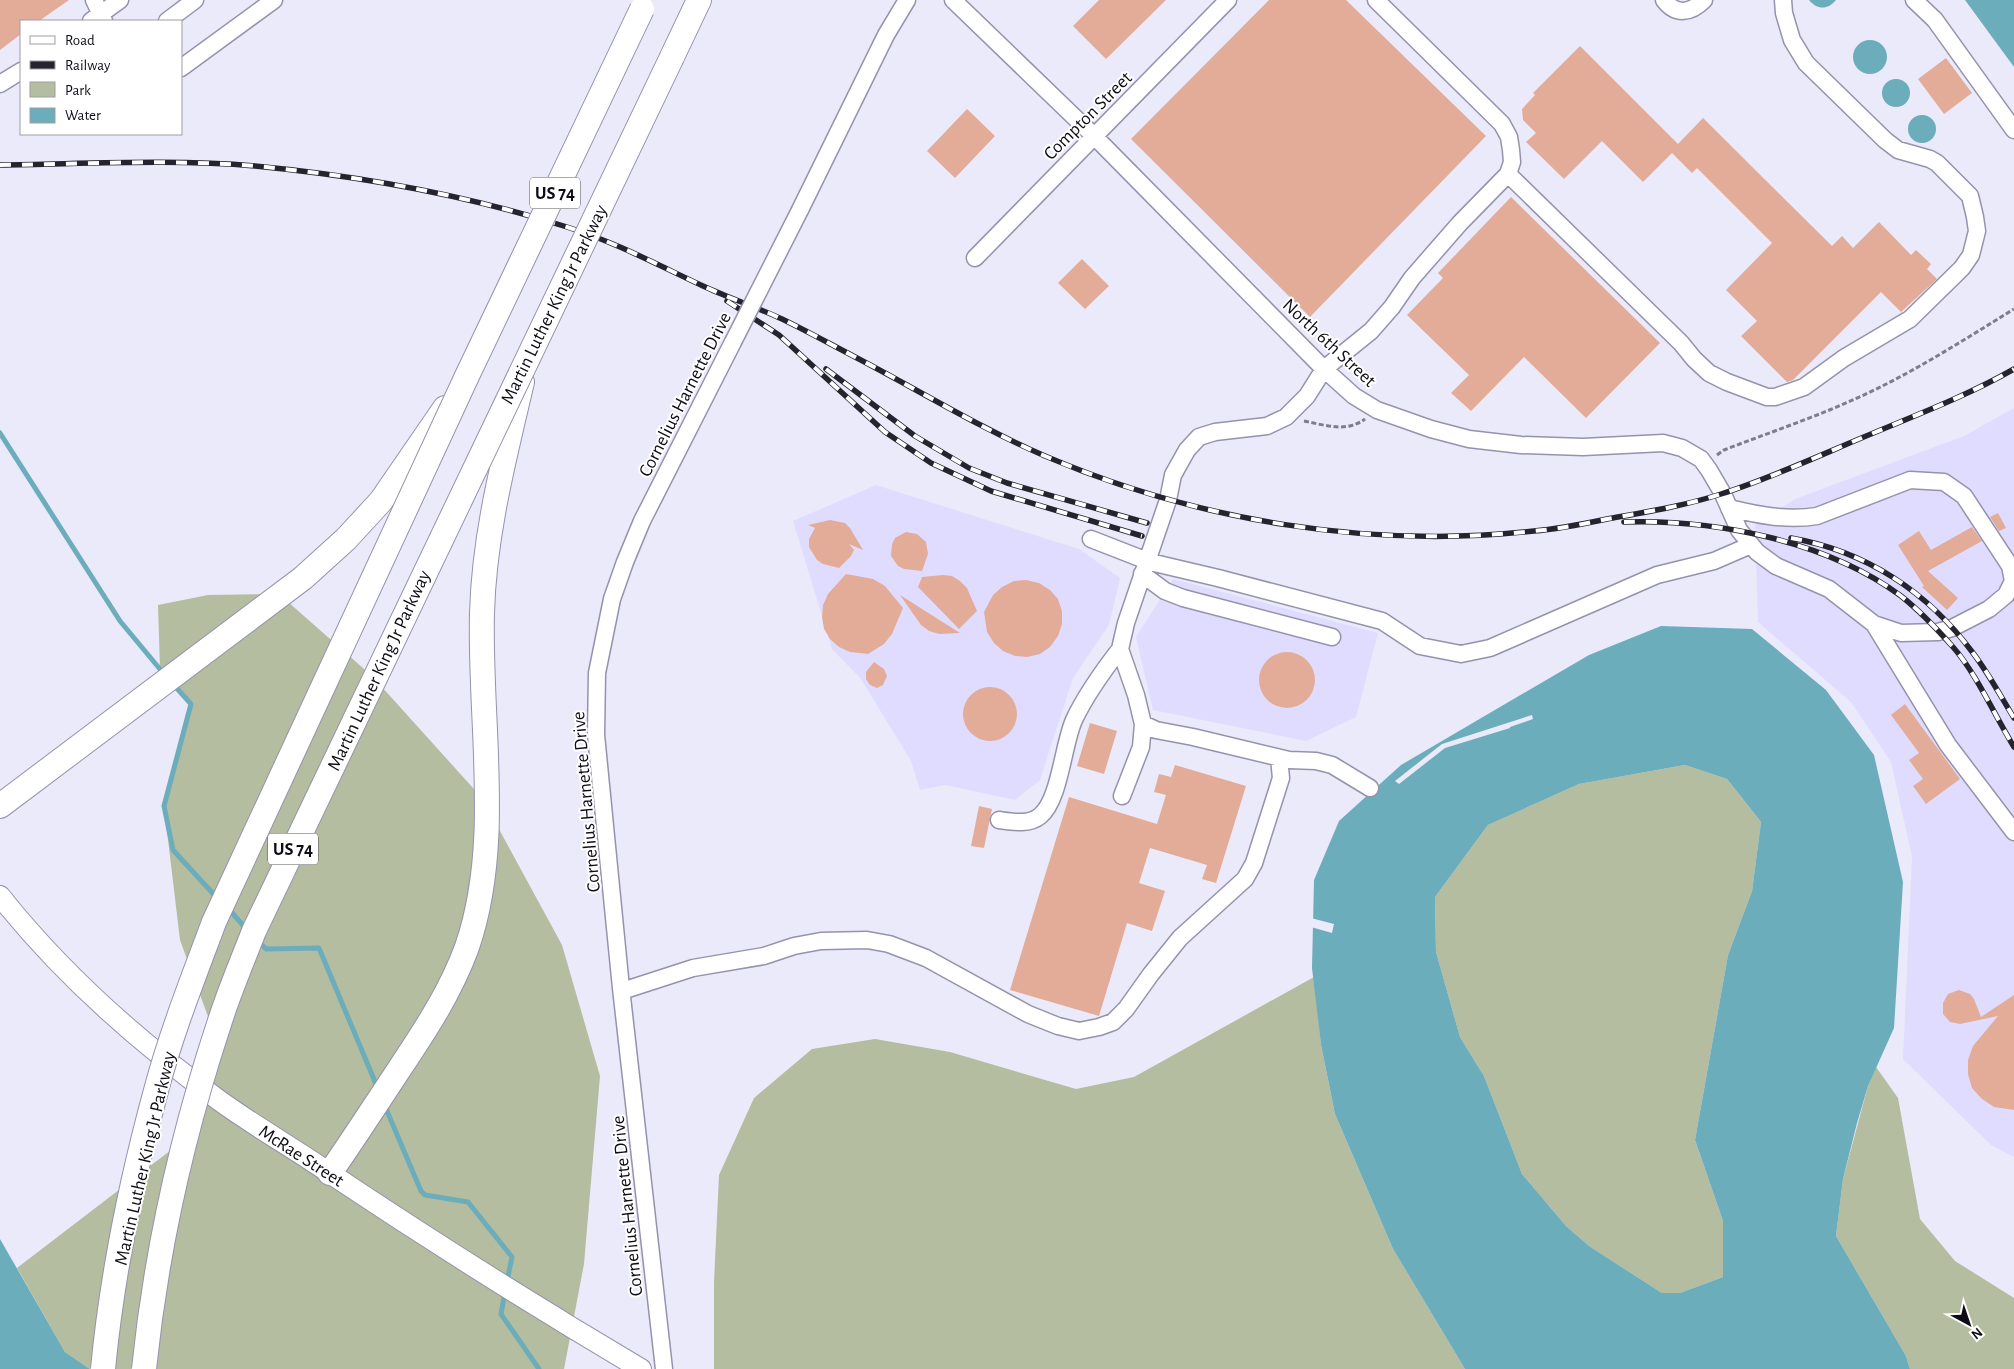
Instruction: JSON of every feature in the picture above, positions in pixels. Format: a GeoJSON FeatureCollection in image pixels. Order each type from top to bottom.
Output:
{"type":"FeatureCollection","features":[{"type":"Feature","properties":{"kind":"highway","name":"Martin Luther King Jr Parkway"},"geometry":{"type":"LineString","coordinates":[[144,1369],[167,1218],[191,1117],[219,1023],[254,931],[699,0]]}},
{"type":"Feature","properties":{"kind":"highway","name":"Martin Luther King Jr Parkway"},"geometry":{"type":"LineString","coordinates":[[103,1369],[122,1241],[157,1086],[183,1006],[214,922],[467,376],[644,5]]}},
{"type":"Feature","properties":{"kind":"highway"},"geometry":{"type":"LineString","coordinates":[[330,1173],[434,1017],[460,964],[476,913],[482,885],[487,824],[481,663],[484,577],[492,513],[527,360]]}},
{"type":"Feature","properties":{"kind":"highway"},"geometry":{"type":"LineString","coordinates":[[0,806],[58,761],[166,683],[303,578],[346,539],[381,501],[467,376]]}},
{"type":"Feature","properties":{"kind":"main road","name":"McRae Street"},"geometry":{"type":"LineString","coordinates":[[0,896],[26,926],[106,1007],[180,1071],[259,1128],[374,1203],[557,1319],[641,1369]]}},
{"type":"Feature","properties":{"kind":"street"},"geometry":{"type":"LineString","coordinates":[[97,14],[120,0]]}},
{"type":"Feature","properties":{"kind":"street"},"geometry":{"type":"LineString","coordinates":[[168,20],[195,0]]}},
{"type":"Feature","properties":{"kind":"street"},"geometry":{"type":"LineString","coordinates":[[182,67],[274,0]]}},
{"type":"Feature","properties":{"kind":"street","name":"Cornelius Harnette Drive"},"geometry":{"type":"LineString","coordinates":[[664,1369],[596,735],[597,673],[612,599],[642,521],[800,210],[882,43],[907,0]]}},
{"type":"Feature","properties":{"kind":"street","name":"North 6th Street"},"geometry":{"type":"LineString","coordinates":[[953,0],[1094,136],[1324,369],[1354,396],[1377,410],[1431,429],[1500,444],[1583,446],[1663,443],[1688,450],[1701,459],[1726,501],[1739,530],[1757,552],[1776,566],[1829,589],[1874,624]]}},
{"type":"Feature","properties":{"kind":"street","name":"Compton Street"},"geometry":{"type":"LineString","coordinates":[[974,258],[1228,0]]}},
{"type":"Feature","properties":{"kind":"street"},"geometry":{"type":"LineString","coordinates":[[999,820],[1024,822],[1040,816],[1051,801],[1074,721],[1098,677],[1120,649],[1126,623],[1168,500],[1172,475],[1187,450],[1199,437],[1216,432],[1267,426],[1286,417],[1307,396],[1324,369],[1371,331],[1392,307],[1412,278],[1460,223],[1508,174],[1512,162],[1511,150],[1509,137],[1502,124],[1376,0]]}},
{"type":"Feature","properties":{"kind":"street"},"geometry":{"type":"LineString","coordinates":[[1664,0],[1670,7],[1684,12],[1692,10],[1704,0]]}},
{"type":"Feature","properties":{"kind":"street"},"geometry":{"type":"LineString","coordinates":[[1508,174],[1681,343],[1709,373],[1767,397],[1784,396],[1804,387],[1844,358],[1910,319],[1962,268],[1971,255],[1977,231],[1970,196],[1937,163],[1930,159],[1898,150],[1885,140],[1806,63],[1792,40],[1784,13],[1783,0]]}},
{"type":"Feature","properties":{"kind":"street"},"geometry":{"type":"LineString","coordinates":[[1914,0],[1935,20],[2014,130]]}},
{"type":"Feature","properties":{"kind":"street"},"geometry":{"type":"LineString","coordinates":[[0,84],[20,73]]}},
{"type":"Feature","properties":{"kind":"street"},"geometry":{"type":"LineString","coordinates":[[1726,501],[1768,517],[1807,518],[1817,516],[1910,480],[1944,482],[1964,496],[2010,566],[2013,581],[2006,595],[1988,609],[1964,622],[1938,632],[1901,633],[1874,624]]}},
{"type":"Feature","properties":{"kind":"street"},"geometry":{"type":"LineString","coordinates":[[1091,540],[1144,568],[1165,591],[1183,598],[1332,637]]}},
{"type":"Feature","properties":{"kind":"street"},"geometry":{"type":"LineString","coordinates":[[1144,568],[1218,578],[1382,621],[1420,646],[1460,654],[1490,648],[1657,576],[1714,561],[1751,545]]}},
{"type":"Feature","properties":{"kind":"street"},"geometry":{"type":"LineString","coordinates":[[1874,624],[1948,745],[2014,832]]}},
{"type":"Feature","properties":{"kind":"street"},"geometry":{"type":"LineString","coordinates":[[1120,649],[1136,695],[1143,724],[1141,747],[1122,796]]}},
{"type":"Feature","properties":{"kind":"street"},"geometry":{"type":"LineString","coordinates":[[1143,724],[1156,730],[1279,758],[1316,761],[1332,765],[1370,788]]}},
{"type":"Feature","properties":{"kind":"street"},"geometry":{"type":"LineString","coordinates":[[622,991],[693,968],[764,956],[794,946],[821,941],[867,940],[889,944],[926,958],[1028,1014],[1058,1026],[1079,1031],[1113,1022],[1126,1009],[1150,974],[1180,938],[1245,879],[1254,863],[1281,778],[1279,758]]}},
{"type":"Feature","properties":{"kind":"path"},"geometry":{"type":"LineString","coordinates":[[1705,465],[1724,450],[1813,417],[1888,382],[1937,356],[2014,309]]}},
{"type":"Feature","properties":{"kind":"path"},"geometry":{"type":"LineString","coordinates":[[1286,417],[1340,428],[1359,423],[1377,410]]}},
{"type":"Feature","properties":{"kind":"shaded area"},"geometry":{"type":"Polygon","coordinates":[[[2014,408],[2014,1157],[1991,1145],[1903,1059],[1912,857],[1891,762],[1851,702],[1758,622],[1755,525],[1795,499],[1964,436],[2014,408]]]}},
{"type":"Feature","properties":{"kind":"shaded area"},"geometry":{"type":"Polygon","coordinates":[[[876,485],[1079,549],[1120,578],[1109,625],[1073,678],[1040,780],[1015,800],[945,785],[920,790],[911,761],[861,679],[832,649],[793,521],[876,485]]]}},
{"type":"Feature","properties":{"kind":"shaded area"},"geometry":{"type":"Polygon","coordinates":[[[1173,579],[1378,633],[1356,717],[1306,741],[1153,710],[1136,637],[1173,579]]]}},
{"type":"Feature","properties":{"kind":"green space"},"geometry":{"type":"Polygon","coordinates":[[[279,594],[372,676],[482,798],[562,945],[600,1076],[584,1264],[564,1369],[90,1369],[65,1352],[17,1268],[171,1150],[206,1112],[210,1022],[180,940],[164,806],[191,704],[160,669],[158,605],[208,595],[279,594]]]}},
{"type":"Feature","properties":{"kind":"green space"},"geometry":{"type":"Polygon","coordinates":[[[1685,765],[1727,779],[1761,822],[1752,891],[1728,955],[1695,1140],[1723,1221],[1723,1277],[1680,1293],[1662,1293],[1589,1246],[1566,1226],[1522,1174],[1484,1076],[1460,1037],[1436,952],[1435,897],[1488,825],[1579,784],[1685,765]]]}},
{"type":"Feature","properties":{"kind":"green space"},"geometry":{"type":"Polygon","coordinates":[[[1314,977],[1321,1045],[1335,1114],[1393,1249],[1465,1369],[714,1369],[714,1282],[719,1175],[754,1098],[812,1049],[875,1039],[950,1052],[1076,1089],[1134,1077],[1314,977]]]}},
{"type":"Feature","properties":{"kind":"green space"},"geometry":{"type":"Polygon","coordinates":[[[1876,1067],[1898,1098],[1920,1219],[1955,1261],[2014,1298],[2014,1369],[1910,1369],[1906,1356],[1836,1236],[1843,1179],[1868,1086],[1876,1067]]]}},
{"type":"Feature","properties":{"kind":"water"},"geometry":{"type":"Polygon","coordinates":[[[1809,0],[1836,0],[1830,6],[1822,8],[1815,6],[1809,0]]]}},
{"type":"Feature","properties":{"kind":"water"},"geometry":{"type":"Polygon","coordinates":[[[1965,0],[2014,0],[2014,67],[1965,0]]]}},
{"type":"Feature","properties":{"kind":"water"},"geometry":{"type":"Polygon","coordinates":[[[1870,40],[1882,45],[1887,57],[1882,69],[1870,74],[1858,69],[1853,57],[1858,45],[1870,40]]]}},
{"type":"Feature","properties":{"kind":"water"},"geometry":{"type":"Polygon","coordinates":[[[1896,79],[1906,83],[1910,93],[1906,103],[1896,107],[1886,103],[1882,93],[1886,83],[1896,79]]]}},
{"type":"Feature","properties":{"kind":"water"},"geometry":{"type":"Polygon","coordinates":[[[1922,115],[1932,119],[1936,129],[1932,139],[1922,143],[1912,139],[1908,129],[1912,119],[1922,115]]]}},
{"type":"Feature","properties":{"kind":"water"},"geometry":{"type":"Polygon","coordinates":[[[1661,626],[1752,629],[1826,690],[1874,755],[1903,882],[1894,1028],[1868,1086],[1857,1123],[1843,1179],[1836,1236],[1906,1356],[1910,1369],[1465,1369],[1393,1249],[1335,1114],[1321,1045],[1312,968],[1314,880],[1339,821],[1401,765],[1589,655],[1661,626]],[[1685,765],[1579,784],[1488,825],[1435,897],[1436,952],[1460,1037],[1484,1076],[1522,1174],[1566,1226],[1589,1246],[1662,1293],[1680,1293],[1723,1277],[1723,1221],[1695,1140],[1728,955],[1752,891],[1761,822],[1727,779],[1685,765]]]}},
{"type":"Feature","properties":{"kind":"water"},"geometry":{"type":"Polygon","coordinates":[[[0,1239],[65,1352],[90,1369],[0,1369],[0,1239]]]}},
{"type":"Feature","properties":{"kind":"pier"},"geometry":{"type":"Polygon","coordinates":[[[1532,715],[1533,719],[1510,728],[1445,748],[1399,784],[1395,781],[1442,744],[1532,715]]]}},
{"type":"Feature","properties":{"kind":"pier"},"geometry":{"type":"Polygon","coordinates":[[[1311,918],[1334,924],[1332,933],[1311,927],[1311,918]]]}},
{"type":"Feature","properties":{"kind":"building"},"geometry":{"type":"Polygon","coordinates":[[[0,0],[69,0],[40,20],[20,20],[20,35],[0,50],[0,0]]]}},
{"type":"Feature","properties":{"kind":"building"},"geometry":{"type":"Polygon","coordinates":[[[1099,0],[1166,0],[1106,59],[1073,26],[1099,0]]]}},
{"type":"Feature","properties":{"kind":"building"},"geometry":{"type":"Polygon","coordinates":[[[1269,0],[1346,0],[1486,136],[1310,317],[1131,139],[1269,0]]]}},
{"type":"Feature","properties":{"kind":"building"},"geometry":{"type":"Polygon","coordinates":[[[1580,46],[1678,144],[1703,118],[1832,246],[1842,236],[1853,248],[1879,222],[1911,255],[1916,250],[1931,264],[1927,269],[1937,279],[1901,312],[1881,292],[1793,380],[1787,382],[1741,336],[1757,321],[1726,290],[1772,243],[1697,168],[1692,173],[1672,153],[1643,182],[1602,141],[1564,179],[1526,142],[1536,133],[1523,120],[1522,109],[1535,95],[1533,93],[1580,46]]]}},
{"type":"Feature","properties":{"kind":"building"},"geometry":{"type":"Polygon","coordinates":[[[1946,58],[1972,93],[1944,114],[1918,79],[1946,58]]]}},
{"type":"Feature","properties":{"kind":"building"},"geometry":{"type":"Polygon","coordinates":[[[967,109],[995,136],[955,178],[927,151],[967,109]]]}},
{"type":"Feature","properties":{"kind":"building"},"geometry":{"type":"Polygon","coordinates":[[[1511,197],[1660,343],[1586,418],[1524,357],[1471,411],[1451,393],[1469,375],[1407,315],[1443,278],[1438,273],[1511,197]]]}},
{"type":"Feature","properties":{"kind":"building"},"geometry":{"type":"Polygon","coordinates":[[[1082,259],[1109,286],[1085,309],[1058,283],[1082,259]]]}},
{"type":"Feature","properties":{"kind":"building"},"geometry":{"type":"Polygon","coordinates":[[[1998,513],[2006,528],[1999,531],[1990,517],[1998,513]]]}},
{"type":"Feature","properties":{"kind":"building"},"geometry":{"type":"Polygon","coordinates":[[[830,520],[845,523],[863,550],[849,544],[854,550],[851,556],[839,568],[823,564],[817,560],[809,547],[809,539],[815,528],[808,525],[830,520]]]}},
{"type":"Feature","properties":{"kind":"building"},"geometry":{"type":"Polygon","coordinates":[[[1972,527],[1982,541],[1928,571],[1958,598],[1947,610],[1922,587],[1924,586],[1898,545],[1919,531],[1931,550],[1972,527]]]}},
{"type":"Feature","properties":{"kind":"building"},"geometry":{"type":"Polygon","coordinates":[[[906,532],[917,534],[926,542],[928,554],[922,571],[904,569],[898,566],[891,556],[892,544],[895,538],[906,532]]]}},
{"type":"Feature","properties":{"kind":"building"},"geometry":{"type":"Polygon","coordinates":[[[846,574],[873,579],[885,586],[903,608],[892,634],[884,644],[868,654],[850,652],[839,647],[830,639],[824,629],[823,605],[828,594],[846,574]]]}},
{"type":"Feature","properties":{"kind":"building"},"geometry":{"type":"Polygon","coordinates":[[[952,576],[967,588],[977,611],[959,629],[918,587],[922,577],[952,576]]]}},
{"type":"Feature","properties":{"kind":"building"},"geometry":{"type":"Polygon","coordinates":[[[1026,580],[1039,583],[1050,590],[1058,599],[1062,611],[1062,624],[1058,636],[1050,647],[1040,654],[1027,657],[1015,656],[1003,651],[994,643],[987,632],[984,612],[993,595],[1002,587],[1014,581],[1026,580]]]}},
{"type":"Feature","properties":{"kind":"building"},"geometry":{"type":"Polygon","coordinates":[[[900,595],[960,633],[939,634],[929,631],[921,625],[900,595]]]}},
{"type":"Feature","properties":{"kind":"building"},"geometry":{"type":"Polygon","coordinates":[[[1287,652],[1298,654],[1307,660],[1313,669],[1315,680],[1313,691],[1307,700],[1298,706],[1287,708],[1276,706],[1267,700],[1261,691],[1259,680],[1261,669],[1267,660],[1276,654],[1287,652]]]}},
{"type":"Feature","properties":{"kind":"building"},"geometry":{"type":"Polygon","coordinates":[[[874,662],[884,669],[887,676],[883,685],[877,688],[870,685],[866,679],[866,672],[874,662]]]}},
{"type":"Feature","properties":{"kind":"building"},"geometry":{"type":"Polygon","coordinates":[[[990,687],[1000,689],[1009,695],[1015,704],[1017,714],[1015,724],[1009,733],[1000,739],[990,741],[980,739],[971,733],[965,724],[963,714],[965,704],[971,695],[980,689],[990,687]]]}},
{"type":"Feature","properties":{"kind":"building"},"geometry":{"type":"Polygon","coordinates":[[[1905,704],[1960,779],[1926,804],[1913,786],[1923,779],[1909,760],[1919,753],[1891,715],[1905,704]]]}},
{"type":"Feature","properties":{"kind":"building"},"geometry":{"type":"Polygon","coordinates":[[[1090,723],[1117,731],[1104,774],[1077,766],[1090,723]]]}},
{"type":"Feature","properties":{"kind":"building"},"geometry":{"type":"Polygon","coordinates":[[[1175,765],[1246,786],[1216,883],[1202,879],[1207,865],[1150,848],[1139,883],[1165,891],[1152,931],[1127,923],[1099,1016],[1010,990],[1069,797],[1157,824],[1166,795],[1154,792],[1159,774],[1171,777],[1175,765]]]}},
{"type":"Feature","properties":{"kind":"building"},"geometry":{"type":"Polygon","coordinates":[[[979,806],[992,809],[984,848],[971,846],[979,806]]]}},
{"type":"Feature","properties":{"kind":"building"},"geometry":{"type":"Polygon","coordinates":[[[1959,990],[1970,994],[1981,1017],[2014,995],[2014,1110],[1994,1107],[1982,1099],[1972,1088],[1968,1074],[1968,1060],[1973,1046],[1998,1016],[1960,1024],[1950,1022],[1943,1014],[1943,1003],[1948,994],[1959,990]]]}},
{"type":"Feature","properties":{"kind":"waterway"},"geometry":{"type":"LineString","coordinates":[[0,433],[120,621],[164,674]]}},
{"type":"Feature","properties":{"kind":"waterway"},"geometry":{"type":"LineString","coordinates":[[173,684],[191,704],[164,806],[173,850],[218,899]]}},
{"type":"Feature","properties":{"kind":"waterway"},"geometry":{"type":"LineString","coordinates":[[228,908],[247,930]]}},
{"type":"Feature","properties":{"kind":"waterway"},"geometry":{"type":"LineString","coordinates":[[258,941],[266,949],[319,948],[378,1089]]}},
{"type":"Feature","properties":{"kind":"waterway"},"geometry":{"type":"LineString","coordinates":[[384,1104],[421,1191],[425,1195],[468,1202],[512,1257],[507,1281]]}},
{"type":"Feature","properties":{"kind":"waterway"},"geometry":{"type":"LineString","coordinates":[[505,1292],[501,1314],[539,1369]]}},
{"type":"Feature","properties":{"kind":"railway"},"geometry":{"type":"LineString","coordinates":[[0,165],[160,162],[255,166],[374,181],[491,205],[567,227],[602,240],[782,319],[997,434],[1103,479],[1162,498],[1223,513],[1285,525],[1347,532],[1410,536],[1472,536],[1534,531],[1571,526],[1693,502],[1739,488],[1791,468],[1957,398],[2014,369]]}},
{"type":"Feature","properties":{"kind":"railway"},"geometry":{"type":"LineString","coordinates":[[727,301],[779,335],[885,432],[931,463],[991,491],[1142,536]]}},
{"type":"Feature","properties":{"kind":"railway"},"geometry":{"type":"LineString","coordinates":[[826,369],[915,436],[969,468],[1007,483],[1147,523]]}},
{"type":"Feature","properties":{"kind":"railway"},"geometry":{"type":"LineString","coordinates":[[1624,522],[1695,525],[1769,537],[1839,561],[1872,577],[1908,602],[1953,647],[1977,682],[2014,747]]}},
{"type":"Feature","properties":{"kind":"railway"},"geometry":{"type":"LineString","coordinates":[[1791,538],[1819,544],[1870,564],[1915,593],[1936,611],[1973,653],[1990,677],[2014,718]]}}]}
